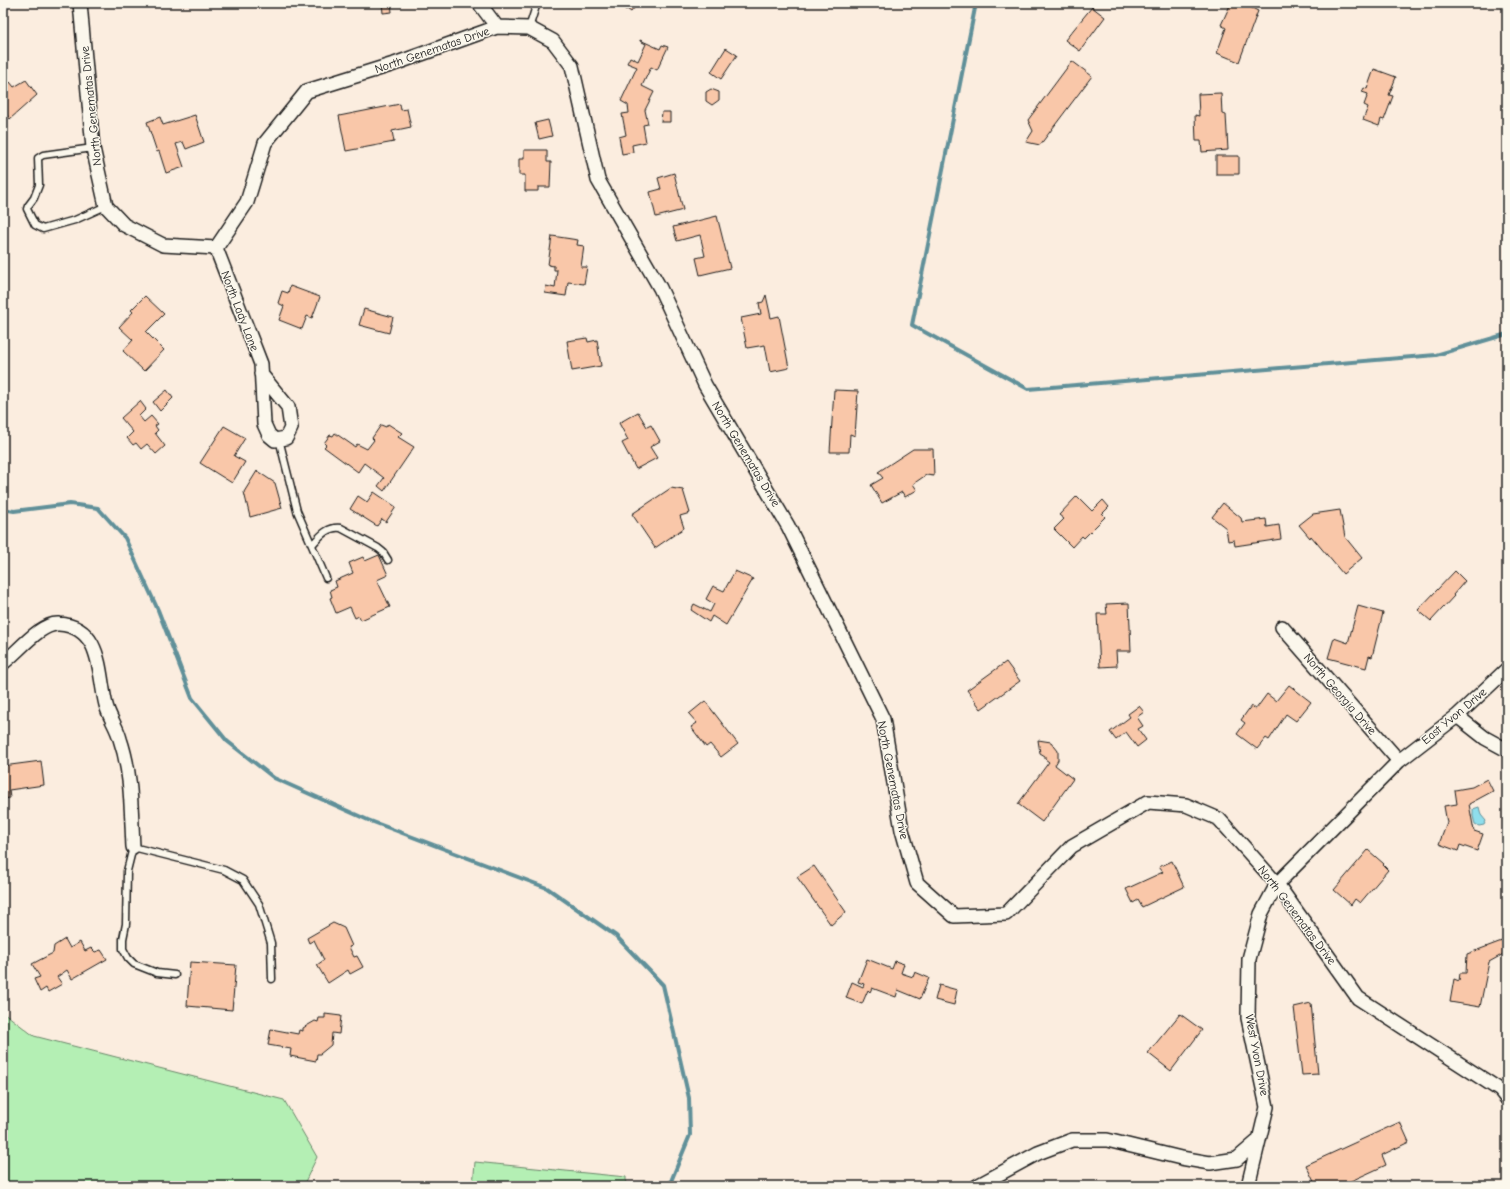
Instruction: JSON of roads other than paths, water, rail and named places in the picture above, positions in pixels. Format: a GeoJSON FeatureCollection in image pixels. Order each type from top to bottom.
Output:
{"type":"FeatureCollection","features":[{"type":"Feature","properties":{"kind":"street","name":"North Genematas Drive"},"geometry":{"type":"LineString","coordinates":[[80,3],[93,148],[106,206]]}},
{"type":"Feature","properties":{"kind":"street"},"geometry":{"type":"LineString","coordinates":[[479,3],[497,27]]}},
{"type":"Feature","properties":{"kind":"street","name":"North Genematas Drive"},"geometry":{"type":"LineString","coordinates":[[216,248],[247,202],[265,143],[307,91],[394,64],[497,27],[530,28],[553,41],[572,66],[598,180],[660,288],[705,385],[788,526],[883,719],[902,830],[917,883],[954,916],[1006,914],[1072,846],[1148,802],[1186,805],[1219,819],[1276,884],[1358,998],[1500,1090],[1507,1099]]}},
{"type":"Feature","properties":{"kind":"street"},"geometry":{"type":"LineString","coordinates":[[106,206],[124,225],[163,245],[216,248]]}},
{"type":"Feature","properties":{"kind":"street","name":"North Lady Lane"},"geometry":{"type":"LineString","coordinates":[[216,248],[261,364],[261,374],[264,424],[269,435],[274,440],[286,438],[291,428],[288,407],[261,374]]}},
{"type":"Feature","properties":{"kind":"street"},"geometry":{"type":"LineString","coordinates":[[3,663],[12,657],[32,638],[50,625],[58,624],[81,630],[93,644],[98,659],[102,690],[108,713],[120,737],[126,762],[131,793],[133,847]]}},
{"type":"Feature","properties":{"kind":"street","name":"North Georgia Drive"},"geometry":{"type":"LineString","coordinates":[[1282,627],[1399,761]]}},
{"type":"Feature","properties":{"kind":"street","name":"East Yvon Drive"},"geometry":{"type":"LineString","coordinates":[[1399,761],[1458,716],[1507,669]]}},
{"type":"Feature","properties":{"kind":"street"},"geometry":{"type":"LineString","coordinates":[[1458,716],[1485,738],[1507,750]]}},
{"type":"Feature","properties":{"kind":"street","name":"West Yvon Drive"},"geometry":{"type":"LineString","coordinates":[[1248,1186],[1267,1107],[1248,1018],[1249,959],[1261,914],[1276,884],[1399,761]]}},
{"type":"Feature","properties":{"kind":"street"},"geometry":{"type":"LineString","coordinates":[[977,1186],[1038,1153],[1072,1140],[1107,1140],[1181,1158],[1210,1163],[1237,1159],[1259,1140]]}},
{"type":"Feature","properties":{"kind":"lane"},"geometry":{"type":"LineString","coordinates":[[530,28],[537,3]]}},
{"type":"Feature","properties":{"kind":"lane"},"geometry":{"type":"LineString","coordinates":[[93,148],[43,155],[38,158],[39,185],[34,198],[27,209],[35,225],[43,229],[75,220],[106,206]]}},
{"type":"Feature","properties":{"kind":"lane"},"geometry":{"type":"LineString","coordinates":[[279,439],[297,511],[326,578]]}},
{"type":"Feature","properties":{"kind":"lane"},"geometry":{"type":"LineString","coordinates":[[312,545],[330,529],[335,527],[341,528],[378,548],[383,552],[388,560]]}},
{"type":"Feature","properties":{"kind":"lane"},"geometry":{"type":"LineString","coordinates":[[175,975],[157,973],[134,964],[128,958],[123,949],[123,938],[126,924],[127,871],[133,847],[224,870],[242,880],[259,904],[271,943],[272,979]]}},
{"type":"Feature","properties":{"kind":"water"},"geometry":{"type":"Polygon","coordinates":[[[1479,807],[1481,815],[1486,821],[1484,825],[1479,826],[1475,824],[1473,809],[1479,807]]]}},
{"type":"Feature","properties":{"kind":"waterway"},"geometry":{"type":"LineString","coordinates":[[976,3],[912,325],[1028,389],[1436,355],[1507,334]]}},
{"type":"Feature","properties":{"kind":"waterway"},"geometry":{"type":"LineString","coordinates":[[3,509],[14,511],[70,504],[98,508],[125,538],[158,610],[192,698],[227,741],[274,778],[368,820],[547,888],[616,936],[663,985],[689,1098],[690,1135],[669,1186]]}}]}
